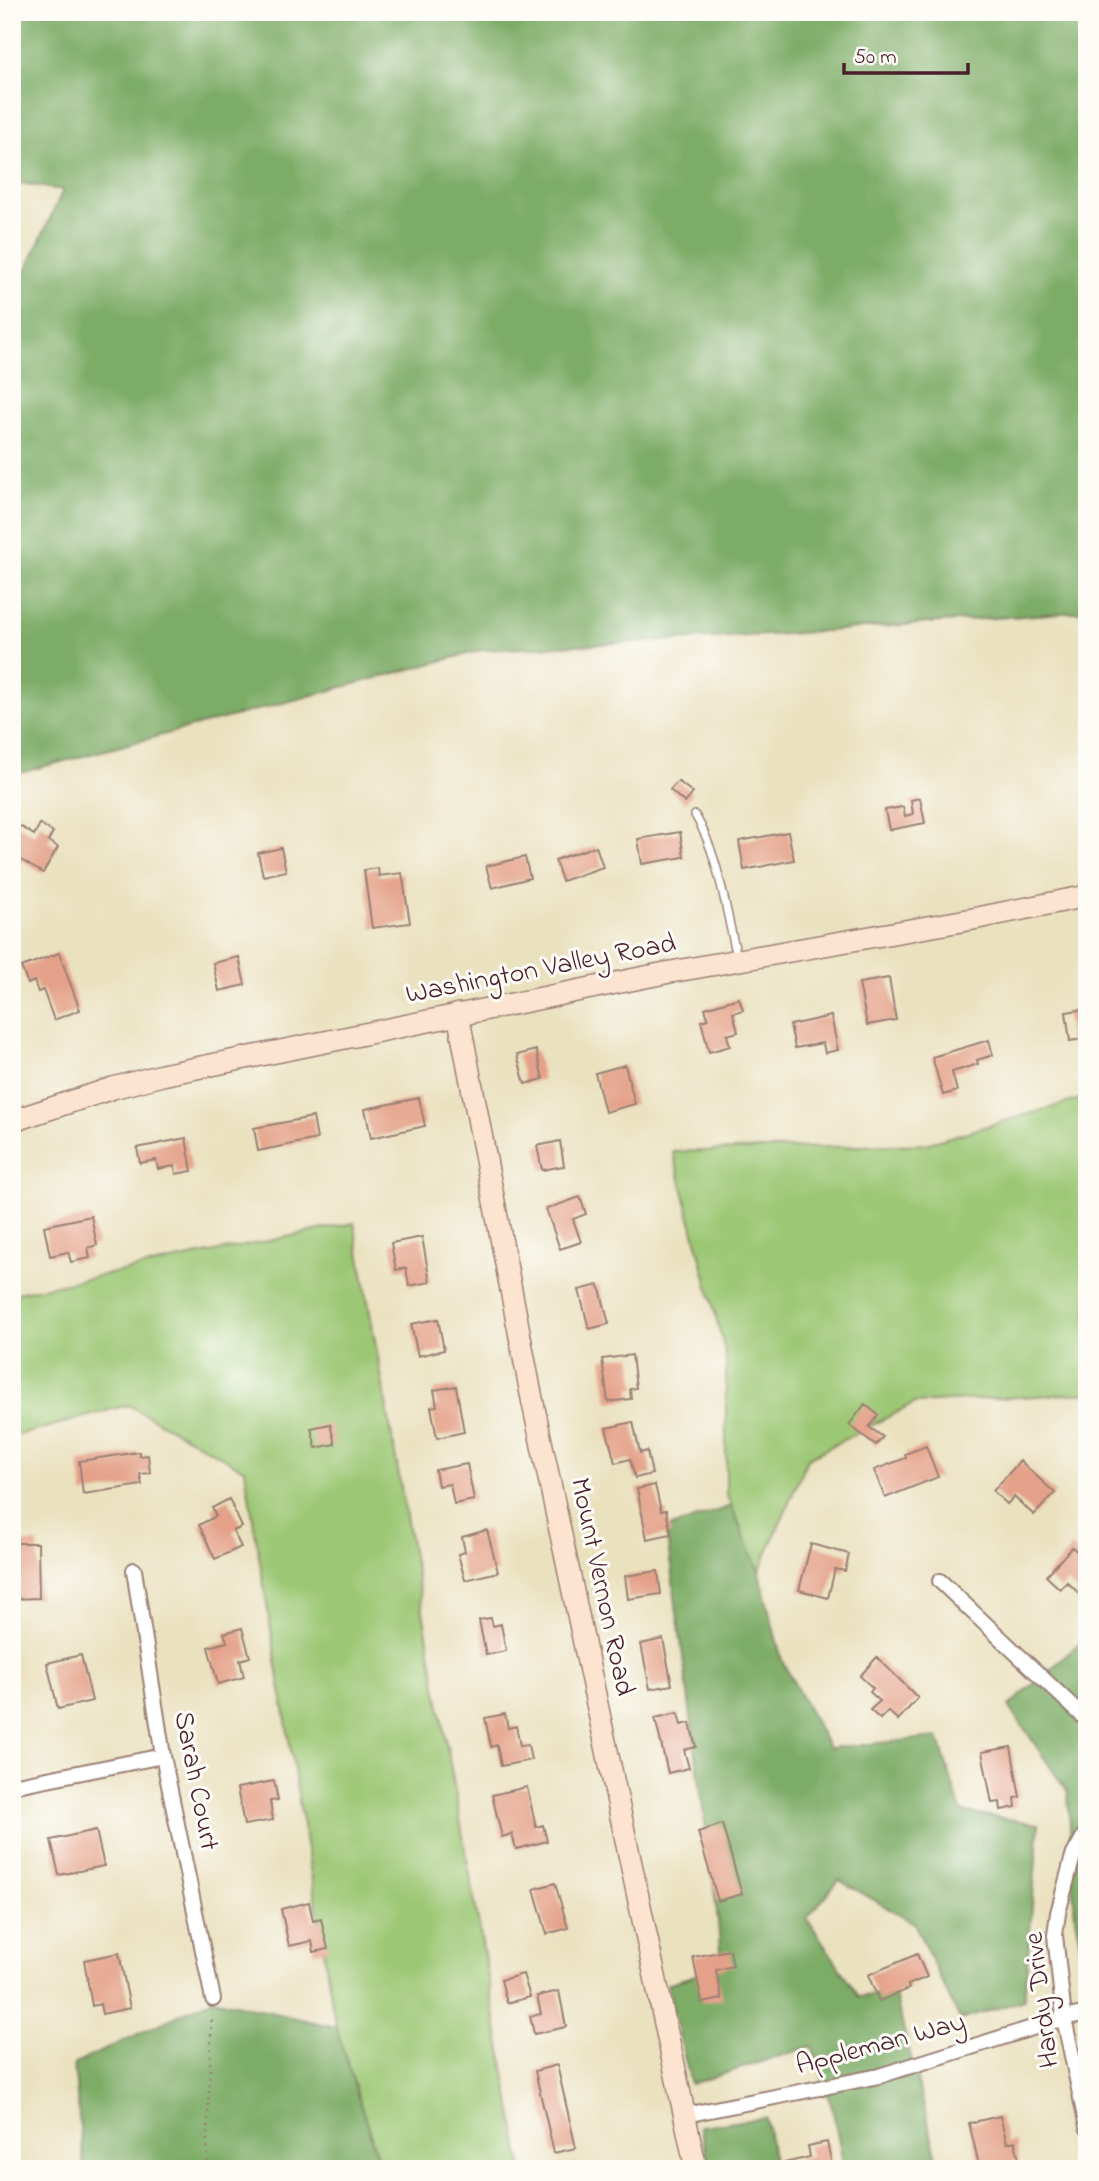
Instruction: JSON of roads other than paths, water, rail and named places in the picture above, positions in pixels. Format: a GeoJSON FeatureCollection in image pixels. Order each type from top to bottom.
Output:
{"type":"FeatureCollection","features":[{"type":"Feature","properties":{"kind":"street","name":"Washington Valley Road"},"geometry":{"type":"LineString","coordinates":[[12,1121],[162,1075],[458,1014],[1087,896]]}},
{"type":"Feature","properties":{"kind":"street","name":"Mount Vernon Road"},"geometry":{"type":"LineString","coordinates":[[458,1014],[534,1407],[696,2169]]}},
{"type":"Feature","properties":{"kind":"street","name":"Sarah Court"},"geometry":{"type":"LineString","coordinates":[[134,1570],[163,1756],[213,1999]]}},
{"type":"Feature","properties":{"kind":"street"},"geometry":{"type":"LineString","coordinates":[[940,1581],[1087,1720]]}},
{"type":"Feature","properties":{"kind":"street"},"geometry":{"type":"LineString","coordinates":[[12,1786],[163,1756]]}},
{"type":"Feature","properties":{"kind":"street","name":"Hardy Drive"},"geometry":{"type":"LineString","coordinates":[[1087,1831],[1073,1856],[1055,1935],[1064,2018],[1087,2127]]}},
{"type":"Feature","properties":{"kind":"street","name":"Appleman Way"},"geometry":{"type":"LineString","coordinates":[[685,2115],[878,2076],[1087,2013]]}},
{"type":"Feature","properties":{"kind":"lane"},"geometry":{"type":"LineString","coordinates":[[695,815],[704,829],[714,858],[738,960]]}}]}
